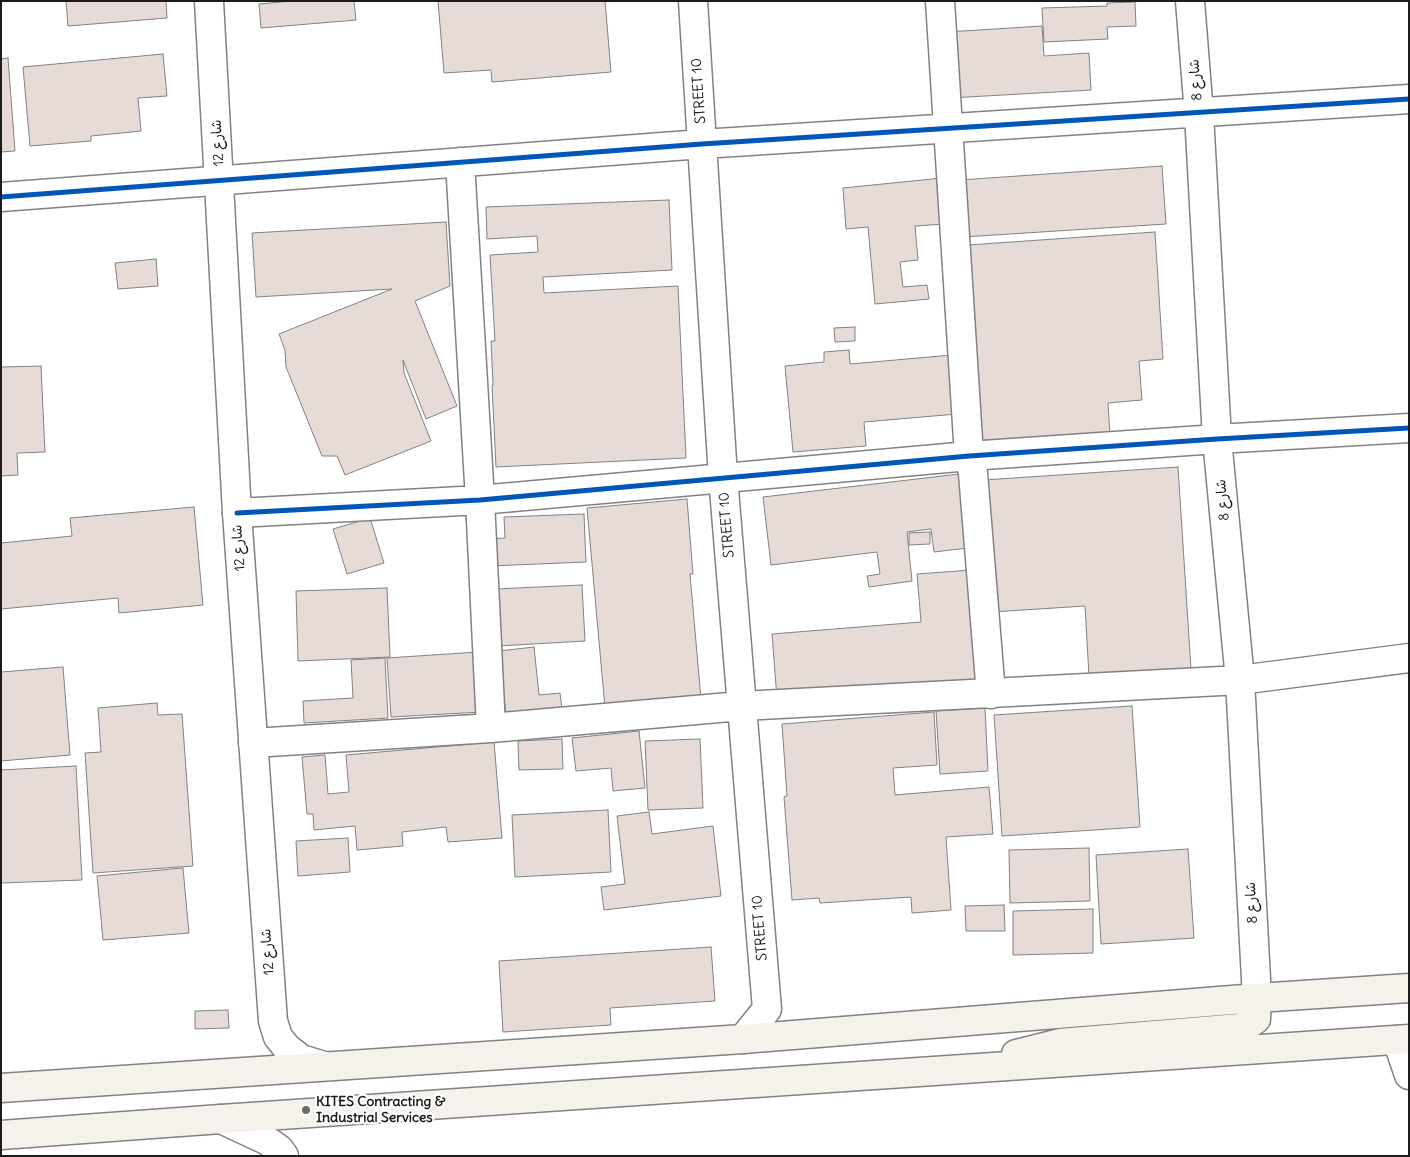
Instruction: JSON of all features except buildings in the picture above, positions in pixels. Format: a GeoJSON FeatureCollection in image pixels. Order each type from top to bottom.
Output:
{"type":"FeatureCollection","features":[{"type":"Feature","properties":{"kind":"main road"},"geometry":{"type":"LineString","coordinates":[[1,1088],[743,1039],[1257,998],[1409,988]]}},
{"type":"Feature","properties":{"kind":"main road"},"geometry":{"type":"LineString","coordinates":[[947,1071],[1060,1042],[1240,1028],[1256,1019],[1257,998]]}},
{"type":"Feature","properties":{"kind":"main road"},"geometry":{"type":"LineString","coordinates":[[1,1135],[1403,1040]]}},
{"type":"Feature","properties":{"kind":"main road"},"geometry":{"type":"LineString","coordinates":[[1,1102],[90,1082]]}},
{"type":"Feature","properties":{"kind":"street","name":"شارع 12"},"geometry":{"type":"LineString","coordinates":[[210,1],[237,513],[273,1021],[278,1037],[287,1048],[301,1059],[324,1066]]}},
{"type":"Feature","properties":{"kind":"street","name":"STREET 10"},"geometry":{"type":"LineString","coordinates":[[693,1],[723,478],[767,1009],[743,1039]]}},
{"type":"Feature","properties":{"kind":"street"},"geometry":{"type":"LineString","coordinates":[[940,1],[969,456],[973,473],[991,694]]}},
{"type":"Feature","properties":{"kind":"street","name":"شارع 8"},"geometry":{"type":"LineString","coordinates":[[1190,1],[1199,114],[1217,438],[1240,680],[1257,998]]}},
{"type":"Feature","properties":{"kind":"street"},"geometry":{"type":"LineString","coordinates":[[1,197],[702,144],[948,127],[1199,114],[1409,99]]}},
{"type":"Feature","properties":{"kind":"street"},"geometry":{"type":"LineString","coordinates":[[460,162],[491,728]]}},
{"type":"Feature","properties":{"kind":"street"},"geometry":{"type":"LineString","coordinates":[[237,513],[480,500],[969,456],[1217,438],[1409,428]]}},
{"type":"Feature","properties":{"kind":"street"},"geometry":{"type":"LineString","coordinates":[[253,743],[491,728],[741,706],[1240,680],[1409,658]]}},
{"type":"Feature","properties":{"kind":"street"},"geometry":{"type":"LineString","coordinates":[[1403,1040],[1409,1075]]}},
{"type":"Feature","properties":{"kind":"street"},"geometry":{"type":"LineString","coordinates":[[221,1119],[266,1140],[279,1149],[284,1156]]}},
{"type":"Feature","properties":{"kind":"cycle path"},"geometry":{"type":"LineString","coordinates":[[1,197],[702,144],[1409,99]]}},
{"type":"Feature","properties":{"kind":"cycle path"},"geometry":{"type":"LineString","coordinates":[[237,513],[480,500],[969,456],[1409,428]]}},
{"type":"Feature","properties":{"kind":"place","name":"KITES Contracting & Industrial Services"},"geometry":{"type":"Point","coordinates":[306,1110]}}]}
